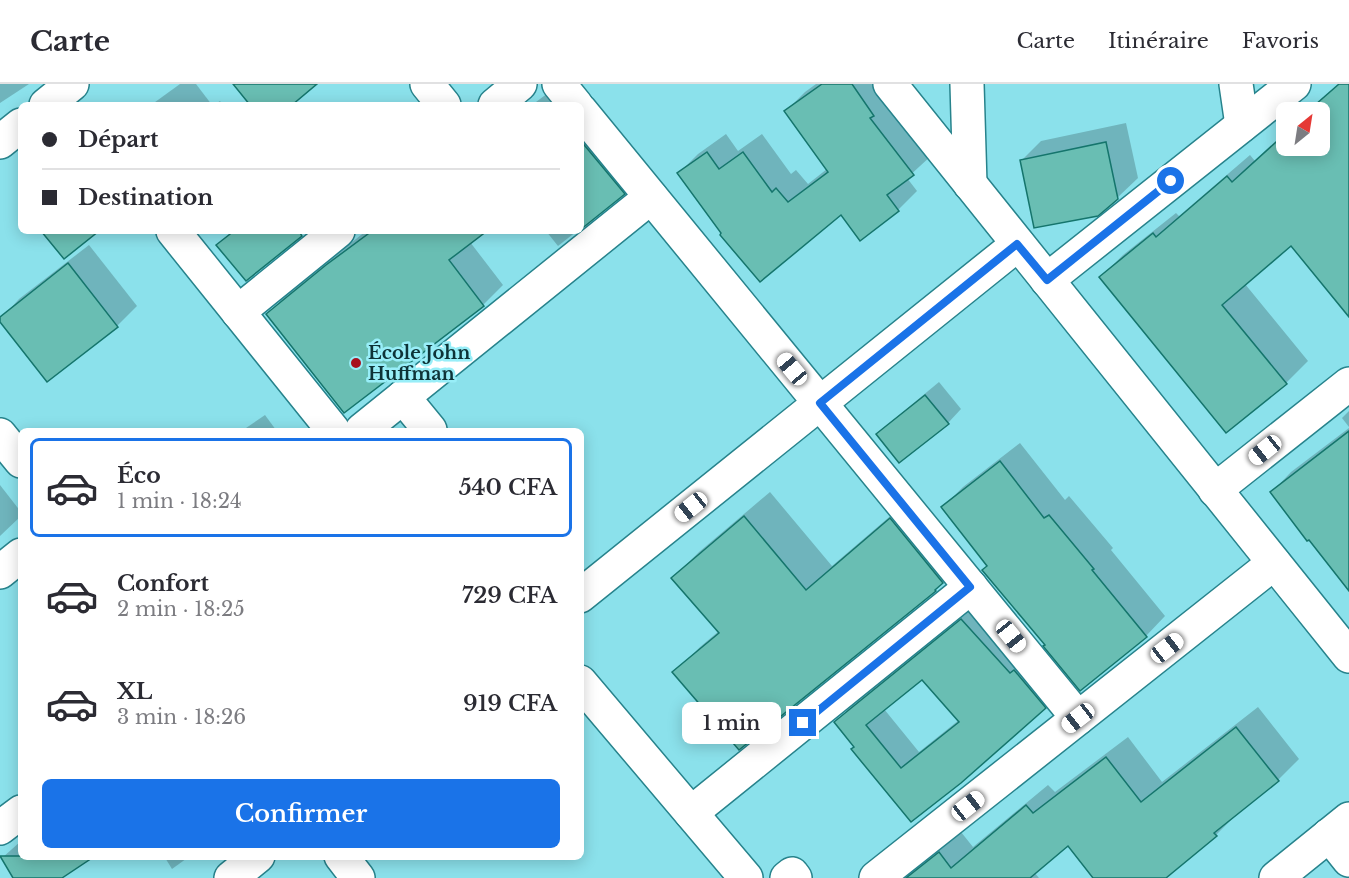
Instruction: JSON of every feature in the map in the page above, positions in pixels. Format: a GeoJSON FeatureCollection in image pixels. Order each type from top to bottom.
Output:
{"type":"FeatureCollection","features":[{"type":"Feature","properties":{"kind":"street"},"geometry":{"type":"LineString","coordinates":[[427,84],[442,102]]}},
{"type":"Feature","properties":{"kind":"street"},"geometry":{"type":"LineString","coordinates":[[499,102],[520,84]]}},
{"type":"Feature","properties":{"kind":"street"},"geometry":{"type":"LineString","coordinates":[[559,84],[574,102]]}},
{"type":"Feature","properties":{"kind":"street"},"geometry":{"type":"LineString","coordinates":[[890,84],[1349,656]]}},
{"type":"Feature","properties":{"kind":"street"},"geometry":{"type":"LineString","coordinates":[[967,84],[970,184]]}},
{"type":"Feature","properties":{"kind":"street"},"geometry":{"type":"LineString","coordinates":[[1236,84],[1242,125]]}},
{"type":"Feature","properties":{"kind":"street"},"geometry":{"type":"LineString","coordinates":[[1047,280],[1294,84]]}},
{"type":"Feature","properties":{"kind":"street"},"geometry":{"type":"LineString","coordinates":[[584,115],[1078,718]]}},
{"type":"Feature","properties":{"kind":"street"},"geometry":{"type":"LineString","coordinates":[[0,142],[18,127]]}},
{"type":"Feature","properties":{"kind":"street"},"geometry":{"type":"LineString","coordinates":[[364,428],[651,197]]}},
{"type":"Feature","properties":{"kind":"street"},"geometry":{"type":"LineString","coordinates":[[175,234],[331,428]]}},
{"type":"Feature","properties":{"kind":"street"},"geometry":{"type":"LineString","coordinates":[[238,312],[334,234]]}},
{"type":"Feature","properties":{"kind":"street"},"geometry":{"type":"LineString","coordinates":[[584,593],[1017,244]]}},
{"type":"Feature","properties":{"kind":"street"},"geometry":{"type":"LineString","coordinates":[[1215,490],[1349,384]]}},
{"type":"Feature","properties":{"kind":"street"},"geometry":{"type":"LineString","coordinates":[[403,397],[428,428]]}},
{"type":"Feature","properties":{"kind":"street"},"geometry":{"type":"LineString","coordinates":[[0,435],[18,457]]}},
{"type":"Feature","properties":{"kind":"street"},"geometry":{"type":"LineString","coordinates":[[0,572],[18,557]]}},
{"type":"Feature","properties":{"kind":"street"},"geometry":{"type":"LineString","coordinates":[[876,878],[1274,563]]}},
{"type":"Feature","properties":{"kind":"street"},"geometry":{"type":"LineString","coordinates":[[691,813],[970,587]]}},
{"type":"Feature","properties":{"kind":"street"},"geometry":{"type":"LineString","coordinates":[[584,687],[746,878]]}},
{"type":"Feature","properties":{"kind":"street"},"geometry":{"type":"LineString","coordinates":[[0,828],[18,814]]}},
{"type":"Feature","properties":{"kind":"street"},"geometry":{"type":"LineString","coordinates":[[1276,878],[1342,838]]}},
{"type":"Feature","properties":{"kind":"street"},"geometry":{"type":"LineString","coordinates":[[231,878],[253,860]]}},
{"type":"Feature","properties":{"kind":"street"},"geometry":{"type":"LineString","coordinates":[[344,860],[358,878]]}},
{"type":"Feature","properties":{"kind":"street"},"geometry":{"type":"LineString","coordinates":[[787,878],[792,874],[795,878]]}},
{"type":"Feature","properties":{"kind":"building"},"geometry":{"type":"Polygon","coordinates":[[[233,84],[317,84],[296,102],[248,102],[233,84]]]}},
{"type":"Feature","properties":{"kind":"building"},"geometry":{"type":"Polygon","coordinates":[[[822,84],[852,84],[874,116],[870,118],[914,175],[887,195],[899,211],[860,241],[841,215],[760,282],[720,235],[721,233],[677,173],[707,152],[719,169],[743,152],[772,192],[776,188],[788,202],[828,172],[784,111],[822,84]]]}},
{"type":"Feature","properties":{"kind":"building"},"geometry":{"type":"Polygon","coordinates":[[[1339,84],[1349,84],[1349,317],[1291,246],[1222,305],[1287,384],[1226,433],[1099,277],[1153,233],[1156,237],[1227,176],[1232,182],[1276,142],[1276,156],[1330,156],[1330,102],[1318,102],[1339,84]]]}},
{"type":"Feature","properties":{"kind":"building"},"geometry":{"type":"Polygon","coordinates":[[[1106,142],[1118,199],[1098,216],[1034,228],[1020,160],[1106,142]]]}},
{"type":"Feature","properties":{"kind":"building"},"geometry":{"type":"Polygon","coordinates":[[[584,145],[625,194],[584,227],[584,145]]]}},
{"type":"Feature","properties":{"kind":"building"},"geometry":{"type":"Polygon","coordinates":[[[43,234],[95,234],[64,259],[43,234]]]}},
{"type":"Feature","properties":{"kind":"building"},"geometry":{"type":"Polygon","coordinates":[[[230,234],[301,234],[302,236],[246,281],[216,245],[230,234]]]}},
{"type":"Feature","properties":{"kind":"building","name":"École John Huffman"},"geometry":{"type":"Polygon","coordinates":[[[368,234],[483,234],[449,260],[484,306],[344,413],[266,314],[368,234]]]}},
{"type":"Feature","properties":{"kind":"building"},"geometry":{"type":"Polygon","coordinates":[[[68,263],[118,327],[47,382],[0,322],[0,317],[68,263]]]}},
{"type":"Feature","properties":{"kind":"building"},"geometry":{"type":"Polygon","coordinates":[[[925,395],[949,424],[899,463],[876,434],[925,395]]]}},
{"type":"Feature","properties":{"kind":"building"},"geometry":{"type":"Polygon","coordinates":[[[1349,431],[1349,591],[1270,492],[1349,431]]]}},
{"type":"Feature","properties":{"kind":"building"},"geometry":{"type":"Polygon","coordinates":[[[1000,461],[1044,518],[1049,515],[1147,637],[1080,691],[982,570],[987,566],[941,507],[1000,461]]]}},
{"type":"Feature","properties":{"kind":"building"},"geometry":{"type":"Polygon","coordinates":[[[744,516],[806,590],[890,518],[943,583],[739,750],[672,672],[719,633],[671,578],[744,516]]]}},
{"type":"Feature","properties":{"kind":"building"},"geometry":{"type":"Polygon","coordinates":[[[961,619],[1010,673],[1014,670],[1046,708],[961,783],[911,822],[851,749],[854,747],[834,722],[961,619]],[[922,680],[866,725],[901,768],[959,722],[922,680]]]}},
{"type":"Feature","properties":{"kind":"building"},"geometry":{"type":"Polygon","coordinates":[[[1236,727],[1279,781],[1214,833],[1217,836],[1166,878],[1093,878],[1068,846],[1030,878],[906,878],[939,852],[951,868],[1026,805],[1033,813],[1106,757],[1141,802],[1236,727]]]}},
{"type":"Feature","properties":{"kind":"building"},"geometry":{"type":"Polygon","coordinates":[[[0,856],[18,856],[18,860],[89,860],[62,878],[13,878],[0,856]]]}},
{"type":"Feature","properties":{"kind":"place","name":"École John Huffman"},"geometry":{"type":"Point","coordinates":[356,363]}},
{"type":"Feature","properties":{"kind":"route"},"geometry":{"type":"LineString","coordinates":[[803,723],[970,587],[820,403],[1017,244],[1047,280],[1171,181]]}}]}
